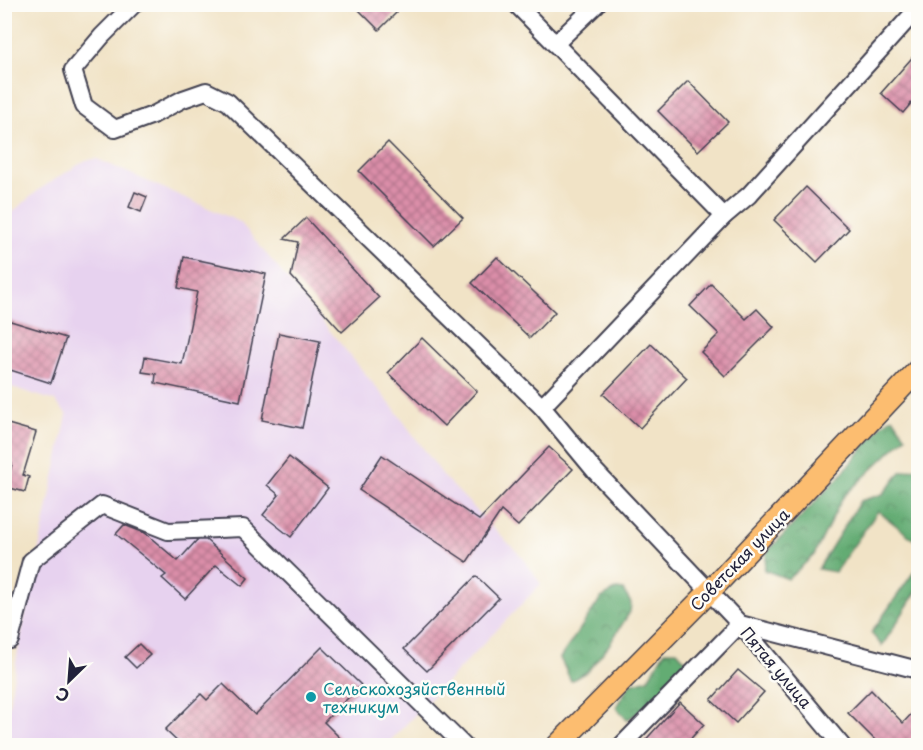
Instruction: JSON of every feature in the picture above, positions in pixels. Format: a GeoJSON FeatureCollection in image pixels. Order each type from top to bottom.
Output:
{"type":"FeatureCollection","features":[{"type":"Feature","properties":{"kind":"main road","name":"Советская улица"},"geometry":{"type":"LineString","coordinates":[[557,746],[710,591],[918,370]]}},
{"type":"Feature","properties":{"kind":"street","name":"Пятая улица"},"geometry":{"type":"LineString","coordinates":[[134,4],[73,70],[84,106],[115,129],[206,91],[228,102],[542,407],[595,471],[740,624],[842,746]]}},
{"type":"Feature","properties":{"kind":"street"},"geometry":{"type":"LineString","coordinates":[[516,4],[724,216]]}},
{"type":"Feature","properties":{"kind":"street"},"geometry":{"type":"LineString","coordinates":[[555,44],[597,4]]}},
{"type":"Feature","properties":{"kind":"street"},"geometry":{"type":"LineString","coordinates":[[542,407],[724,216],[748,195],[918,8]]}},
{"type":"Feature","properties":{"kind":"street"},"geometry":{"type":"LineString","coordinates":[[10,640],[31,561],[102,505],[168,531],[243,528],[464,746]]}},
{"type":"Feature","properties":{"kind":"street"},"geometry":{"type":"LineString","coordinates":[[621,746],[740,624],[918,670]]}},
{"type":"Feature","properties":{"kind":"shaded area"},"geometry":{"type":"Polygon","coordinates":[[[97,159],[240,222],[395,410],[445,478],[524,559],[541,584],[386,745],[5,745],[5,730],[20,639],[67,415],[55,401],[5,385],[4,219],[40,189],[86,160],[97,159]]]}},
{"type":"Feature","properties":{"kind":"green space"},"geometry":{"type":"Polygon","coordinates":[[[893,417],[906,437],[843,497],[814,555],[788,579],[764,570],[767,552],[840,476],[883,424],[893,417]]]}},
{"type":"Feature","properties":{"kind":"green space"},"geometry":{"type":"Polygon","coordinates":[[[918,469],[918,543],[878,511],[835,572],[818,569],[860,501],[883,494],[901,472],[918,469]]]}},
{"type":"Feature","properties":{"kind":"green space"},"geometry":{"type":"Polygon","coordinates":[[[918,566],[918,589],[882,646],[871,633],[918,566]]]}},
{"type":"Feature","properties":{"kind":"green space"},"geometry":{"type":"Polygon","coordinates":[[[617,589],[623,590],[631,603],[630,612],[609,645],[588,671],[571,681],[560,658],[601,598],[617,589]]]}},
{"type":"Feature","properties":{"kind":"green space"},"geometry":{"type":"Polygon","coordinates":[[[665,651],[677,651],[687,662],[661,695],[627,720],[616,707],[630,684],[648,679],[665,651]]]}},
{"type":"Feature","properties":{"kind":"building"},"geometry":{"type":"Polygon","coordinates":[[[353,4],[405,4],[379,30],[353,4]]]}},
{"type":"Feature","properties":{"kind":"building"},"geometry":{"type":"Polygon","coordinates":[[[918,51],[918,95],[903,113],[881,93],[918,51]]]}},
{"type":"Feature","properties":{"kind":"building"},"geometry":{"type":"Polygon","coordinates":[[[688,81],[728,122],[698,151],[658,111],[688,81]]]}},
{"type":"Feature","properties":{"kind":"building"},"geometry":{"type":"Polygon","coordinates":[[[388,142],[463,218],[434,246],[359,171],[388,142]]]}},
{"type":"Feature","properties":{"kind":"building"},"geometry":{"type":"Polygon","coordinates":[[[806,187],[849,229],[817,262],[774,220],[806,187]]]}},
{"type":"Feature","properties":{"kind":"building"},"geometry":{"type":"Polygon","coordinates":[[[135,192],[147,197],[141,212],[129,207],[135,192]]]}},
{"type":"Feature","properties":{"kind":"building"},"geometry":{"type":"Polygon","coordinates":[[[306,218],[379,298],[342,332],[291,276],[298,242],[284,239],[306,218]]]}},
{"type":"Feature","properties":{"kind":"building"},"geometry":{"type":"Polygon","coordinates":[[[184,257],[266,274],[240,401],[155,383],[156,374],[142,372],[145,357],[182,364],[197,292],[178,288],[184,257]]]}},
{"type":"Feature","properties":{"kind":"building"},"geometry":{"type":"Polygon","coordinates":[[[497,257],[555,312],[530,338],[472,283],[497,257]]]}},
{"type":"Feature","properties":{"kind":"building"},"geometry":{"type":"Polygon","coordinates":[[[711,284],[746,319],[757,309],[774,327],[725,376],[701,352],[719,334],[690,306],[711,284]]]}},
{"type":"Feature","properties":{"kind":"building"},"geometry":{"type":"Polygon","coordinates":[[[4,319],[66,338],[51,383],[4,368],[4,319]]]}},
{"type":"Feature","properties":{"kind":"building"},"geometry":{"type":"Polygon","coordinates":[[[279,333],[320,341],[302,428],[262,420],[279,333]]]}},
{"type":"Feature","properties":{"kind":"building"},"geometry":{"type":"Polygon","coordinates":[[[422,338],[477,391],[444,426],[388,373],[422,338]]]}},
{"type":"Feature","properties":{"kind":"building"},"geometry":{"type":"Polygon","coordinates":[[[651,344],[687,378],[640,428],[603,394],[651,344]]]}},
{"type":"Feature","properties":{"kind":"building"},"geometry":{"type":"Polygon","coordinates":[[[8,424],[36,432],[23,475],[29,477],[25,492],[6,487],[12,464],[4,462],[4,435],[8,424]]]}},
{"type":"Feature","properties":{"kind":"building"},"geometry":{"type":"Polygon","coordinates":[[[549,447],[573,469],[518,526],[501,511],[467,562],[359,490],[382,455],[479,520],[549,447]]]}},
{"type":"Feature","properties":{"kind":"building"},"geometry":{"type":"Polygon","coordinates":[[[289,457],[328,488],[291,537],[263,515],[279,495],[267,485],[289,457]]]}},
{"type":"Feature","properties":{"kind":"building"},"geometry":{"type":"Polygon","coordinates":[[[124,525],[145,533],[178,561],[197,540],[206,540],[248,578],[242,586],[216,565],[185,599],[162,578],[166,575],[116,534],[124,525]]]}},
{"type":"Feature","properties":{"kind":"building"},"geometry":{"type":"Polygon","coordinates":[[[476,576],[499,598],[427,671],[404,649],[476,576]]]}},
{"type":"Feature","properties":{"kind":"building"},"geometry":{"type":"Polygon","coordinates":[[[139,644],[150,655],[136,668],[125,657],[139,644]]]}},
{"type":"Feature","properties":{"kind":"building","name":"Сельскохозяйственный техникум"},"geometry":{"type":"Polygon","coordinates":[[[322,647],[361,685],[324,722],[348,746],[182,746],[165,730],[201,694],[207,700],[223,684],[255,715],[322,647]]]}},
{"type":"Feature","properties":{"kind":"building"},"geometry":{"type":"Polygon","coordinates":[[[738,670],[764,692],[736,723],[711,700],[738,670]]]}},
{"type":"Feature","properties":{"kind":"building"},"geometry":{"type":"Polygon","coordinates":[[[871,690],[903,723],[918,707],[918,742],[915,746],[881,746],[848,713],[871,690]]]}},
{"type":"Feature","properties":{"kind":"building"},"geometry":{"type":"Polygon","coordinates":[[[680,702],[704,724],[684,746],[640,746],[680,702]]]}},
{"type":"Feature","properties":{"kind":"place","name":"Сельскохозяйственный техникум"},"geometry":{"type":"Point","coordinates":[311,697]}}]}
